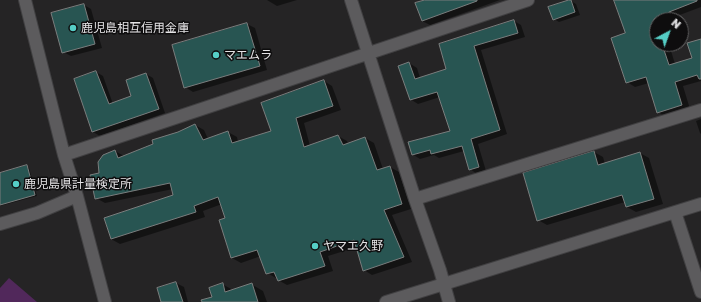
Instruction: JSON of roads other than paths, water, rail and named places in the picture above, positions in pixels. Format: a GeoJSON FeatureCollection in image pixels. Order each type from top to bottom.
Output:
{"type":"FeatureCollection","features":[{"type":"Feature","properties":{"kind":"street"},"geometry":{"type":"LineString","coordinates":[[25,0],[64,156],[77,196],[105,302]]}},
{"type":"Feature","properties":{"kind":"street"},"geometry":{"type":"LineString","coordinates":[[351,0],[449,302]]}},
{"type":"Feature","properties":{"kind":"street"},"geometry":{"type":"LineString","coordinates":[[64,156],[528,0]]}},
{"type":"Feature","properties":{"kind":"street"},"geometry":{"type":"LineString","coordinates":[[415,199],[701,110]]}},
{"type":"Feature","properties":{"kind":"street"},"geometry":{"type":"LineString","coordinates":[[0,224],[37,213],[77,196]]}},
{"type":"Feature","properties":{"kind":"street"},"geometry":{"type":"LineString","coordinates":[[386,302],[701,204]]}},
{"type":"Feature","properties":{"kind":"street"},"geometry":{"type":"LineString","coordinates":[[675,212],[701,292]]}},
{"type":"Feature","properties":{"kind":"place","name":"鹿児島相互信用金庫"},"geometry":{"type":"Point","coordinates":[73,28]}},
{"type":"Feature","properties":{"kind":"place","name":"マエムラ"},"geometry":{"type":"Point","coordinates":[216,55]}},
{"type":"Feature","properties":{"kind":"place","name":"鹿児島県計量検定所"},"geometry":{"type":"Point","coordinates":[16,184]}},
{"type":"Feature","properties":{"kind":"place","name":"ヤマエ久野"},"geometry":{"type":"Point","coordinates":[315,246]}}]}
